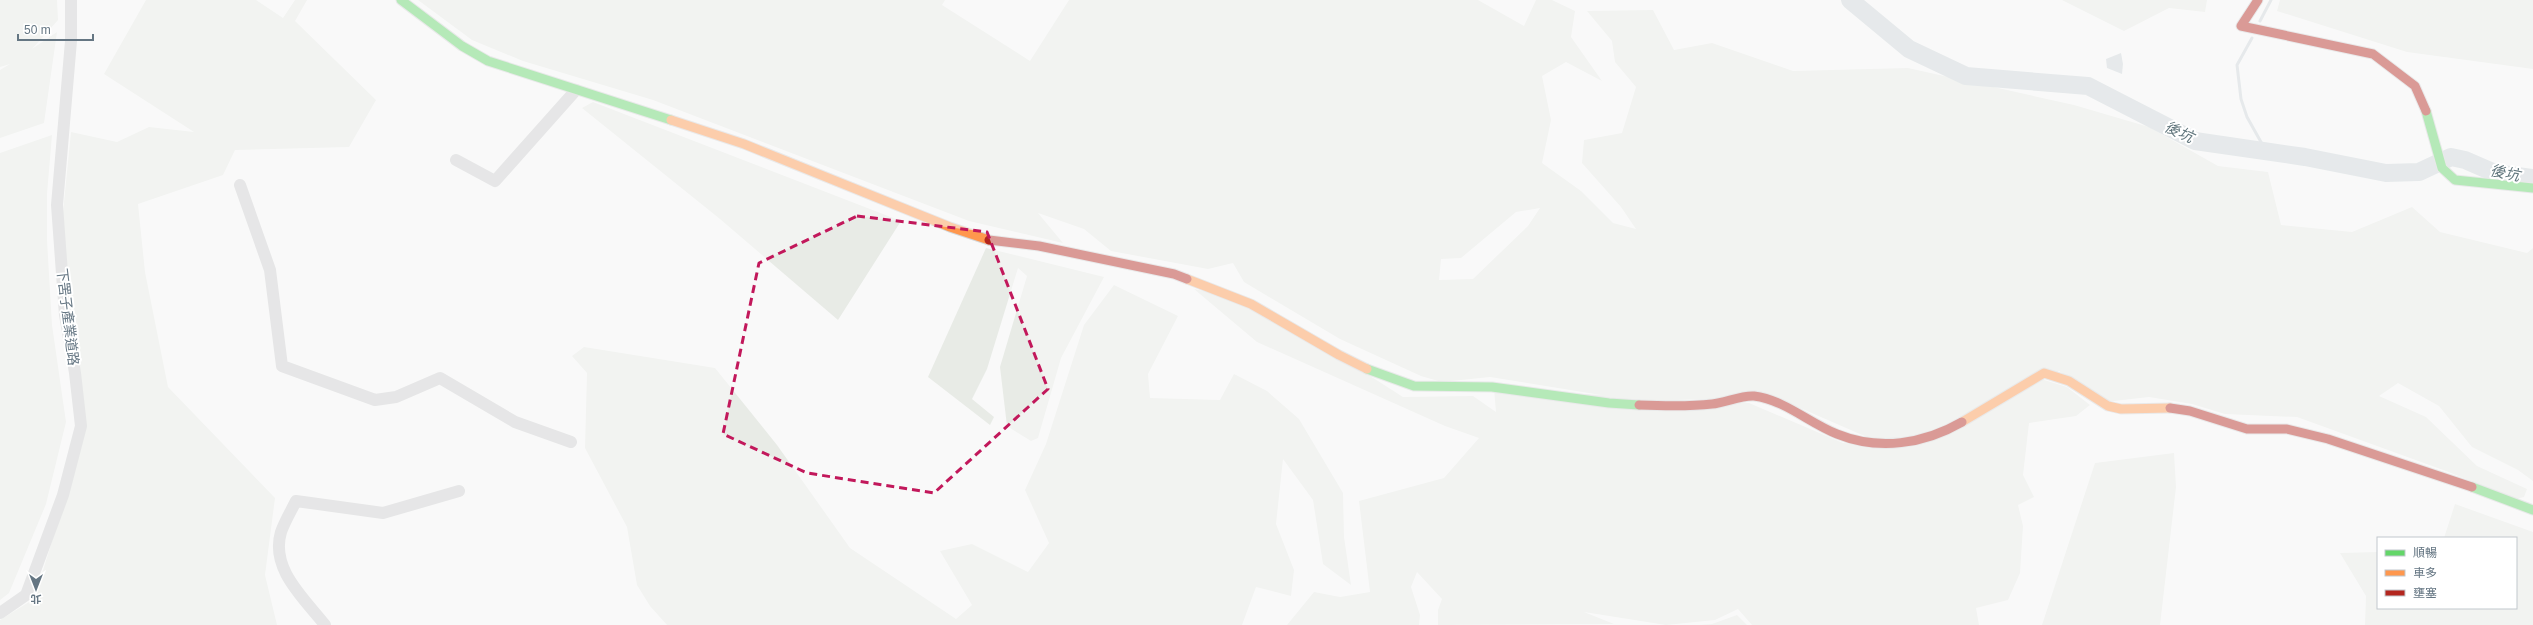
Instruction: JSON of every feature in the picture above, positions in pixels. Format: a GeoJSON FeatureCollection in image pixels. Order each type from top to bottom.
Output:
{"type":"FeatureCollection","features":[{"type":"Feature","properties":{"kind":"street","name":"下罟子產業道路"},"geometry":{"type":"LineString","coordinates":[[0,613],[26,595],[63,495],[81,426],[76,373],[65,315],[57,205],[71,41],[71,0]]}},
{"type":"Feature","properties":{"kind":"street"},"geometry":{"type":"LineString","coordinates":[[401,0],[462,46],[488,61],[744,144],[950,227],[993,241],[1040,246],[1174,274],[1250,304],[1339,356],[1385,377],[1414,386],[1492,387],[1609,403],[1685,407],[1714,404],[1753,396],[1794,410],[1837,434],[1882,445],[1917,440],[1941,434],[2044,373],[2069,381],[2108,406],[2121,409],[2159,407],[2190,411],[2247,429],[2287,429],[2328,439],[2432,472],[2533,510]]}},
{"type":"Feature","properties":{"kind":"street"},"geometry":{"type":"LineString","coordinates":[[2258,0],[2241,26],[2373,54],[2396,70],[2415,86],[2423,100],[2442,168],[2446,174],[2455,180],[2533,188]]}},
{"type":"Feature","properties":{"kind":"street"},"geometry":{"type":"LineString","coordinates":[[456,160],[495,181],[501,178],[576,90]]}},
{"type":"Feature","properties":{"kind":"street"},"geometry":{"type":"LineString","coordinates":[[240,185],[270,270],[282,366],[375,400],[396,396],[440,378],[515,422],[572,442]]}},
{"type":"Feature","properties":{"kind":"street"},"geometry":{"type":"LineString","coordinates":[[326,625],[283,571],[279,558],[281,532],[296,501],[383,513],[458,491]]}},
{"type":"Feature","properties":{"kind":"highlighted area"},"geometry":{"type":"Polygon","coordinates":[[[857,216],[987,232],[1048,389],[934,493],[807,473],[723,434],[759,263],[857,216]]]}},
{"type":"Feature","properties":{"kind":"shaded area"},"geometry":{"type":"Polygon","coordinates":[[[0,0],[57,0],[58,20],[32,49],[57,32],[44,123],[0,138],[0,70],[10,64],[0,67],[0,0]]]}},
{"type":"Feature","properties":{"kind":"shaded area"},"geometry":{"type":"Polygon","coordinates":[[[146,0],[256,0],[283,18],[295,0],[307,0],[295,21],[376,100],[349,147],[235,150],[223,175],[138,204],[145,272],[168,387],[275,498],[265,575],[277,625],[0,625],[0,620],[34,599],[79,455],[79,357],[61,232],[71,132],[117,142],[149,127],[194,132],[104,74],[146,0]]]}},
{"type":"Feature","properties":{"kind":"shaded area"},"geometry":{"type":"Polygon","coordinates":[[[418,0],[945,0],[942,5],[1030,61],[1069,0],[1478,0],[1524,26],[1536,0],[1552,0],[1575,11],[1571,37],[1602,81],[1566,62],[1542,76],[1551,120],[1542,163],[1581,191],[1613,223],[1636,229],[1621,207],[1582,163],[1584,140],[1622,133],[1636,87],[1615,62],[1612,41],[1587,11],[1653,10],[1674,50],[1712,43],[1793,71],[1908,68],[2074,105],[2149,127],[2218,166],[2268,172],[2281,225],[2352,232],[2412,207],[2440,232],[2527,253],[2533,248],[2533,481],[2518,470],[2472,447],[2439,406],[2398,383],[2379,396],[2426,417],[2477,466],[2527,489],[2524,497],[2516,499],[2446,471],[2297,417],[2225,414],[2192,404],[2149,397],[2105,402],[2059,371],[1943,426],[1916,435],[1876,441],[1791,404],[1719,399],[1632,400],[1490,377],[1442,382],[1421,376],[1340,339],[1244,282],[1233,263],[1208,269],[1111,251],[1084,229],[1038,213],[1063,243],[969,221],[653,100],[523,61],[472,40],[418,0]],[[1540,208],[1516,212],[1461,258],[1441,259],[1439,280],[1473,279],[1528,226],[1540,208]]]}},
{"type":"Feature","properties":{"kind":"shaded area"},"geometry":{"type":"Polygon","coordinates":[[[2062,0],[2207,0],[2205,12],[2169,8],[2124,31],[2062,0]]]}},
{"type":"Feature","properties":{"kind":"shaded area"},"geometry":{"type":"Polygon","coordinates":[[[2280,0],[2533,0],[2533,69],[2407,52],[2277,11],[2280,0]]]}},
{"type":"Feature","properties":{"kind":"shaded area"},"geometry":{"type":"Polygon","coordinates":[[[2121,53],[2123,64],[2122,74],[2107,68],[2106,59],[2121,53]]]}},
{"type":"Feature","properties":{"kind":"shaded area"},"geometry":{"type":"Polygon","coordinates":[[[593,102],[901,221],[838,320],[720,219],[582,108],[593,102]]]}},
{"type":"Feature","properties":{"kind":"shaded area"},"geometry":{"type":"Polygon","coordinates":[[[52,135],[47,194],[47,240],[52,325],[66,422],[46,504],[9,593],[0,600],[0,153],[52,135]]]}},
{"type":"Feature","properties":{"kind":"shaded area"},"geometry":{"type":"Polygon","coordinates":[[[986,248],[1104,277],[1061,358],[1038,438],[1031,441],[1007,426],[1000,367],[1027,276],[1018,268],[987,369],[972,399],[994,417],[990,425],[928,377],[986,248]]]}},
{"type":"Feature","properties":{"kind":"shaded area"},"geometry":{"type":"Polygon","coordinates":[[[1114,285],[1178,316],[1148,374],[1150,398],[1220,400],[1234,374],[1267,391],[1299,419],[1343,493],[1344,537],[1351,585],[1323,564],[1313,500],[1283,459],[1276,524],[1294,570],[1291,596],[1256,587],[1242,625],[667,625],[650,606],[637,585],[627,527],[585,448],[587,373],[572,356],[584,347],[715,368],[777,445],[850,548],[956,619],[972,605],[940,551],[972,544],[1028,572],[1049,543],[1025,490],[1046,444],[1084,325],[1114,285]]]}},
{"type":"Feature","properties":{"kind":"shaded area"},"geometry":{"type":"Polygon","coordinates":[[[1194,289],[1228,296],[1345,360],[1403,397],[1473,396],[1496,412],[1494,389],[1749,403],[1843,443],[1907,447],[2041,379],[2067,387],[2090,405],[2076,416],[2029,423],[2023,475],[2034,497],[2018,505],[2023,526],[2020,573],[2008,600],[1976,608],[1979,625],[1752,625],[1738,609],[1715,620],[1666,625],[1584,612],[1614,624],[1438,625],[1438,610],[1442,599],[1417,572],[1411,587],[1420,615],[1419,625],[1287,625],[1314,592],[1340,597],[1370,592],[1359,501],[1444,478],[1479,438],[1445,426],[1257,342],[1194,289]]]}},
{"type":"Feature","properties":{"kind":"shaded area"},"geometry":{"type":"Polygon","coordinates":[[[2174,453],[2176,487],[2160,625],[2042,625],[2095,463],[2174,453]]]}},
{"type":"Feature","properties":{"kind":"shaded area"},"geometry":{"type":"Polygon","coordinates":[[[2455,504],[2533,532],[2533,625],[2365,625],[2366,596],[2340,553],[2377,552],[2377,609],[2517,609],[2517,537],[2444,537],[2455,504]]]}},
{"type":"Feature","properties":{"kind":"shaded area"},"geometry":{"type":"Polygon","coordinates":[[[1737,615],[1747,625],[1699,625],[1712,624],[1737,615]]]}},
{"type":"Feature","properties":{"kind":"waterway","name":"後坑"},"geometry":{"type":"LineString","coordinates":[[1850,0],[1909,49],[1966,76],[2088,86],[2195,141],[2305,157],[2386,173],[2419,172],[2451,157],[2465,160],[2495,173],[2533,178]]}},
{"type":"Feature","properties":{"kind":"waterway"},"geometry":{"type":"LineString","coordinates":[[2260,21],[2271,0]]}},
{"type":"Feature","properties":{"kind":"waterway"},"geometry":{"type":"LineString","coordinates":[[2252,38],[2237,65],[2241,99],[2247,117],[2266,151]]}},
{"type":"Feature","properties":{"kind":"traffic: fast"},"geometry":{"type":"LineString","coordinates":[[401,0],[462,46],[488,61],[671,120]]}},
{"type":"Feature","properties":{"kind":"traffic: fast"},"geometry":{"type":"LineString","coordinates":[[2426,111],[2442,168],[2455,180],[2533,188]]}},
{"type":"Feature","properties":{"kind":"traffic: fast"},"geometry":{"type":"LineString","coordinates":[[1367,369],[1414,386],[1492,387],[1609,403],[1639,405]]}},
{"type":"Feature","properties":{"kind":"traffic: fast"},"geometry":{"type":"LineString","coordinates":[[2472,487],[2533,510]]}},
{"type":"Feature","properties":{"kind":"traffic: slow"},"geometry":{"type":"LineString","coordinates":[[671,120],[744,144],[950,227],[989,240]]}},
{"type":"Feature","properties":{"kind":"traffic: slow"},"geometry":{"type":"LineString","coordinates":[[1187,279],[1251,304],[1339,355],[1367,369]]}},
{"type":"Feature","properties":{"kind":"traffic: slow"},"geometry":{"type":"LineString","coordinates":[[1962,422],[2044,373],[2069,381],[2108,406],[2121,409],[2170,408]]}},
{"type":"Feature","properties":{"kind":"traffic: jam"},"geometry":{"type":"LineString","coordinates":[[2258,0],[2241,26],[2373,54],[2415,86],[2426,111]]}},
{"type":"Feature","properties":{"kind":"traffic: jam"},"geometry":{"type":"LineString","coordinates":[[989,240],[1039,246],[1174,274],[1187,279]]}},
{"type":"Feature","properties":{"kind":"traffic: jam"},"geometry":{"type":"LineString","coordinates":[[1639,405],[1703,405],[1754,396],[1765,398],[1787,407],[1837,434],[1853,439],[1885,443],[1901,443],[1932,436],[1962,422]]}},
{"type":"Feature","properties":{"kind":"traffic: jam"},"geometry":{"type":"LineString","coordinates":[[2170,408],[2190,411],[2247,429],[2287,429],[2328,439],[2472,487]]}}]}
